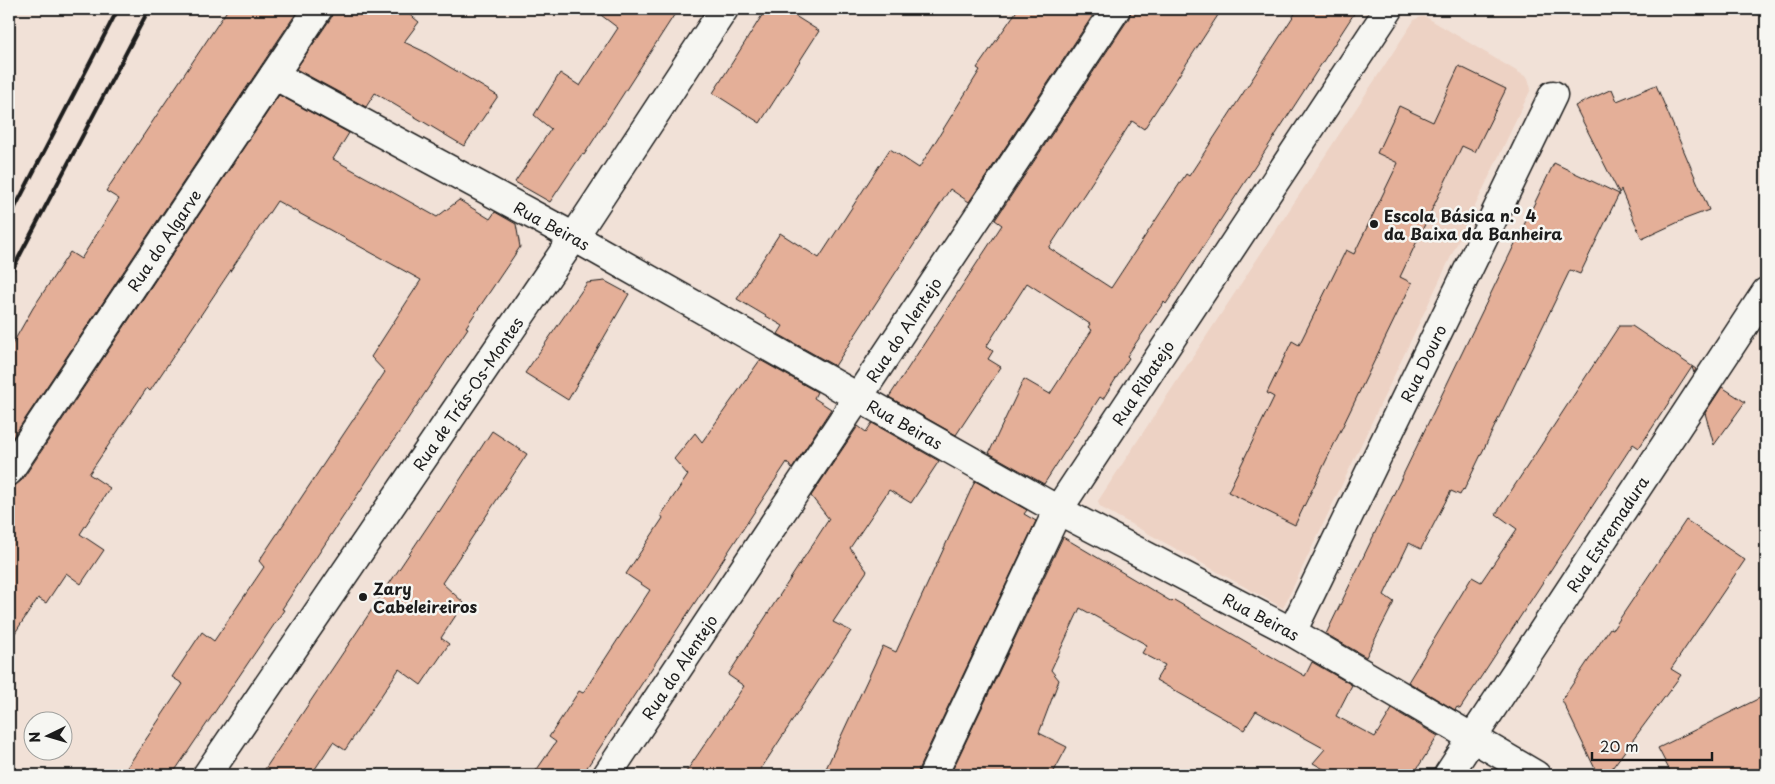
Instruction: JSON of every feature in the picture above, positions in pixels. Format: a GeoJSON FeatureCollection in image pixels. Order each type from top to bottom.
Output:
{"type":"FeatureCollection","features":[{"type":"Feature","properties":{"kind":"street","name":"Rua do Algarve"},"geometry":{"type":"LineString","coordinates":[[9,471],[318,9]]}},
{"type":"Feature","properties":{"kind":"street","name":"Rua de Trás-Os-Montes"},"geometry":{"type":"LineString","coordinates":[[207,775],[574,237],[724,9]]}},
{"type":"Feature","properties":{"kind":"street","name":"Rua do Alentejo"},"geometry":{"type":"LineString","coordinates":[[607,775],[1116,9]]}},
{"type":"Feature","properties":{"kind":"street","name":"Rua Ribatejo"},"geometry":{"type":"LineString","coordinates":[[933,775],[1058,510],[1389,9]]}},
{"type":"Feature","properties":{"kind":"street","name":"Rua Beiras"},"geometry":{"type":"LineString","coordinates":[[274,75],[574,237],[1058,510],[1292,632],[1536,775]]}},
{"type":"Feature","properties":{"kind":"street","name":"Rua Douro"},"geometry":{"type":"LineString","coordinates":[[1292,632],[1553,96]]}},
{"type":"Feature","properties":{"kind":"street","name":"Rua Estremadura"},"geometry":{"type":"LineString","coordinates":[[1448,775],[1766,292]]}},
{"type":"Feature","properties":{"kind":"shaded area","name":"Escola Básica n.º 4 da Baixa da Banheira"},"geometry":{"type":"Polygon","coordinates":[[[1426,17],[1528,78],[1531,89],[1283,608],[1102,508],[1098,501],[1415,19],[1426,17]]]}},
{"type":"Feature","properties":{"kind":"building"},"geometry":{"type":"Polygon","coordinates":[[[228,9],[299,9],[9,443],[9,350],[33,308],[70,252],[81,259],[119,199],[106,191],[228,9]]]}},
{"type":"Feature","properties":{"kind":"building"},"geometry":{"type":"Polygon","coordinates":[[[333,9],[403,9],[419,22],[404,42],[423,51],[498,96],[464,146],[375,93],[366,107],[296,69],[331,18],[333,9]]]}},
{"type":"Feature","properties":{"kind":"building"},"geometry":{"type":"Polygon","coordinates":[[[593,9],[678,9],[584,155],[582,154],[550,202],[515,182],[551,129],[534,115],[560,73],[580,86],[618,28],[593,9]]]}},
{"type":"Feature","properties":{"kind":"building"},"geometry":{"type":"Polygon","coordinates":[[[766,9],[784,9],[819,31],[760,123],[713,93],[766,9]]]}},
{"type":"Feature","properties":{"kind":"building"},"geometry":{"type":"Polygon","coordinates":[[[1018,9],[1097,9],[969,202],[950,189],[835,366],[778,334],[783,326],[737,299],[780,233],[819,258],[890,149],[919,168],[980,70],[977,68],[1018,9]]]}},
{"type":"Feature","properties":{"kind":"building"},"geometry":{"type":"Polygon","coordinates":[[[1131,9],[1222,9],[1144,129],[1132,121],[1049,248],[1111,288],[1186,174],[1189,176],[1298,9],[1357,9],[1166,304],[1164,302],[1127,356],[1129,358],[1103,399],[1100,397],[1044,484],[989,453],[1024,379],[1050,394],[1092,330],[1088,327],[1090,324],[1027,283],[986,347],[993,351],[988,359],[1001,367],[956,435],[889,397],[1002,225],[995,220],[1129,18],[1131,9]]]}},
{"type":"Feature","properties":{"kind":"building"},"geometry":{"type":"Polygon","coordinates":[[[1459,66],[1506,89],[1475,152],[1462,146],[1400,277],[1412,283],[1295,525],[1228,492],[1274,397],[1267,393],[1292,341],[1299,345],[1346,250],[1354,254],[1398,163],[1377,153],[1399,106],[1433,122],[1459,66]]]}},
{"type":"Feature","properties":{"kind":"building"},"geometry":{"type":"Polygon","coordinates":[[[1656,85],[1709,210],[1642,239],[1621,190],[1619,193],[1575,106],[1612,89],[1617,101],[1656,85]]]}},
{"type":"Feature","properties":{"kind":"building"},"geometry":{"type":"Polygon","coordinates":[[[279,95],[349,133],[333,159],[437,217],[459,200],[490,219],[495,212],[516,224],[520,247],[282,609],[284,610],[172,775],[122,775],[183,684],[172,677],[202,632],[214,641],[264,567],[259,561],[385,372],[371,357],[421,280],[277,201],[150,391],[147,388],[89,474],[110,488],[80,534],[104,550],[81,584],[66,573],[46,603],[38,598],[9,642],[9,486],[16,485],[22,480],[279,95]]]}},
{"type":"Feature","properties":{"kind":"building"},"geometry":{"type":"Polygon","coordinates":[[[1554,163],[1619,194],[1580,274],[1570,270],[1464,490],[1460,495],[1451,491],[1421,549],[1409,543],[1384,595],[1394,602],[1366,657],[1326,634],[1554,163]]]}},
{"type":"Feature","properties":{"kind":"building"},"geometry":{"type":"Polygon","coordinates":[[[605,281],[629,294],[568,400],[525,373],[587,283],[605,281]]]}},
{"type":"Feature","properties":{"kind":"building"},"geometry":{"type":"Polygon","coordinates":[[[1619,326],[1632,326],[1696,369],[1694,373],[1692,367],[1639,448],[1633,444],[1460,709],[1457,707],[1455,710],[1408,682],[1472,577],[1481,582],[1517,529],[1496,514],[1619,326]]]}},
{"type":"Feature","properties":{"kind":"building"},"geometry":{"type":"Polygon","coordinates":[[[760,360],[817,392],[814,398],[831,409],[792,469],[787,462],[582,775],[533,775],[556,742],[549,737],[579,691],[583,693],[650,590],[626,574],[663,518],[661,515],[688,475],[674,459],[695,433],[702,442],[760,360]]]}},
{"type":"Feature","properties":{"kind":"building"},"geometry":{"type":"Polygon","coordinates":[[[1722,387],[1745,402],[1714,445],[1705,413],[1722,387]]]}},
{"type":"Feature","properties":{"kind":"building"},"geometry":{"type":"Polygon","coordinates":[[[872,423],[939,461],[911,503],[889,490],[850,548],[867,571],[833,622],[851,631],[757,775],[684,775],[744,686],[728,675],[829,519],[811,496],[858,426],[866,432],[872,423]]]}},
{"type":"Feature","properties":{"kind":"building"},"geometry":{"type":"Polygon","coordinates":[[[492,431],[527,454],[442,583],[464,603],[441,638],[449,644],[421,685],[399,669],[345,750],[333,742],[311,775],[261,775],[439,512],[492,431]]]}},
{"type":"Feature","properties":{"kind":"building"},"geometry":{"type":"Polygon","coordinates":[[[975,481],[1027,510],[1024,514],[1036,521],[919,768],[918,775],[823,775],[883,646],[896,652],[975,481]]]}},
{"type":"Feature","properties":{"kind":"building"},"geometry":{"type":"Polygon","coordinates":[[[1686,520],[1745,560],[1671,669],[1681,675],[1607,775],[1598,775],[1562,700],[1610,628],[1613,629],[1686,520]]]}},
{"type":"Feature","properties":{"kind":"building"},"geometry":{"type":"Polygon","coordinates":[[[1063,537],[1172,602],[1174,600],[1305,676],[1312,662],[1352,685],[1336,716],[1375,737],[1392,709],[1438,736],[1413,775],[1334,775],[1313,763],[1325,749],[1256,711],[1244,730],[1156,680],[1165,665],[1142,653],[1147,645],[1080,608],[1051,670],[1059,680],[1039,733],[1067,747],[1052,775],[950,775],[1063,537]]]}},
{"type":"Feature","properties":{"kind":"building"},"geometry":{"type":"Polygon","coordinates":[[[1766,695],[1766,775],[1672,775],[1658,748],[1766,695]]]}},
{"type":"Feature","properties":{"kind":"railway"},"geometry":{"type":"LineString","coordinates":[[9,219],[118,9]]}},
{"type":"Feature","properties":{"kind":"railway"},"geometry":{"type":"LineString","coordinates":[[9,276],[149,9]]}},
{"type":"Feature","properties":{"kind":"place","name":"Escola Básica n.º 4 da Baixa da Banheira"},"geometry":{"type":"Point","coordinates":[1374,224]}},
{"type":"Feature","properties":{"kind":"place","name":"Zary Cabeleireiros"},"geometry":{"type":"Point","coordinates":[363,597]}}]}
